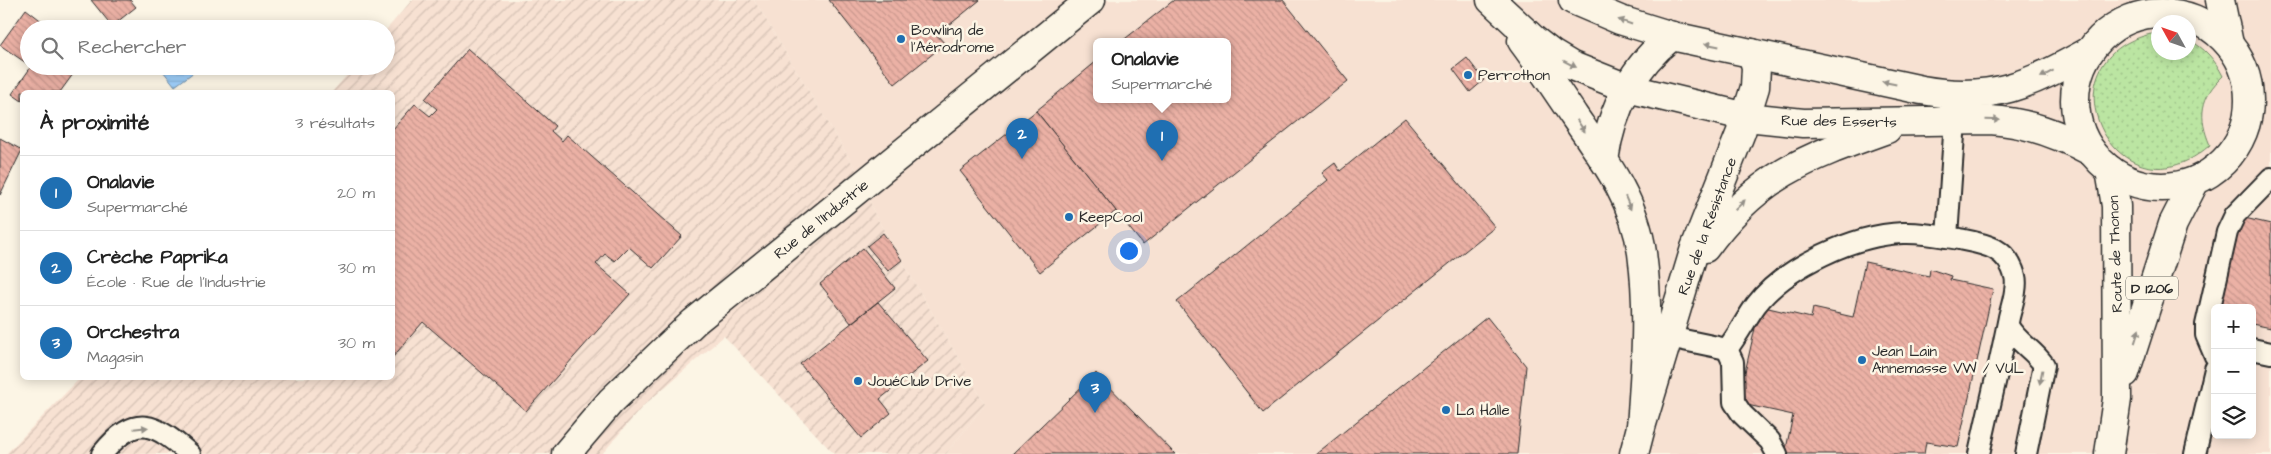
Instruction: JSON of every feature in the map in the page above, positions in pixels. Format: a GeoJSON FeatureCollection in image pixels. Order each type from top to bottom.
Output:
{"type":"FeatureCollection","features":[{"type":"Feature","properties":{"kind":"street","name":"Rue de l'Industrie"},"geometry":{"type":"LineString","coordinates":[[566,454],[611,401],[694,322],[1091,0]]}},
{"type":"Feature","properties":{"kind":"street","name":"Rue des Esserts"},"geometry":{"type":"LineString","coordinates":[[1491,0],[1519,28],[1552,54],[1579,69],[1627,88],[1746,117],[1803,123],[1990,120],[2027,124],[2065,138],[2101,161]]}},
{"type":"Feature","properties":{"kind":"street","name":"Rue de la Résistance"},"geometry":{"type":"LineString","coordinates":[[1491,0],[1529,50],[1604,160],[1620,186],[1632,212],[1642,252],[1648,326],[1641,427]]}},
{"type":"Feature","properties":{"kind":"street"},"geometry":{"type":"LineString","coordinates":[[1573,0],[1620,20],[1672,36],[1922,90],[1967,95],[1992,93],[2027,84],[2090,51],[2109,32],[2142,9],[2159,14],[2185,17],[2214,30],[2229,44],[2239,59],[2246,76],[2249,103],[2246,121],[2236,146],[2210,172],[2195,181],[2175,186],[2146,185],[2127,180],[2101,161],[2078,124],[2075,102],[2080,71],[2090,51]]}},
{"type":"Feature","properties":{"kind":"street"},"geometry":{"type":"LineString","coordinates":[[2220,0],[2229,44]]}},
{"type":"Feature","properties":{"kind":"street"},"geometry":{"type":"LineString","coordinates":[[1604,160],[1612,123],[1627,88],[1654,51],[1672,36]]}},
{"type":"Feature","properties":{"kind":"street","name":"Rue de la Résistance"},"geometry":{"type":"LineString","coordinates":[[1634,454],[1699,237],[1746,117],[1756,80],[1756,67],[1752,54]]}},
{"type":"Feature","properties":{"kind":"street"},"geometry":{"type":"LineString","coordinates":[[1688,271],[1732,214],[1756,191],[1780,173],[1830,150],[1909,122]]}},
{"type":"Feature","properties":{"kind":"street","name":"Route de Thonon"},"geometry":{"type":"LineString","coordinates":[[2101,161],[2116,206],[2117,399],[2109,454]]}},
{"type":"Feature","properties":{"kind":"street","name":"Route de Thonon"},"geometry":{"type":"LineString","coordinates":[[2117,399],[2173,224],[2195,181]]}},
{"type":"Feature","properties":{"kind":"lane"},"geometry":{"type":"LineString","coordinates":[[1947,237],[1955,120]]}},
{"type":"Feature","properties":{"kind":"lane"},"geometry":{"type":"LineString","coordinates":[[2212,349],[2206,335],[2206,325],[2225,238],[2235,215],[2267,186]]}},
{"type":"Feature","properties":{"kind":"lane"},"geometry":{"type":"LineString","coordinates":[[1727,349],[1757,304],[1782,280],[1805,264],[1856,242],[1879,236],[1921,232],[1988,245],[2001,253],[2010,263],[2016,278],[2008,326],[1979,454]]}},
{"type":"Feature","properties":{"kind":"lane"},"geometry":{"type":"LineString","coordinates":[[2008,326],[2016,339],[2037,355],[2044,365],[2026,454]]}},
{"type":"Feature","properties":{"kind":"lane"},"geometry":{"type":"LineString","coordinates":[[1669,337],[1727,349]]}},
{"type":"Feature","properties":{"kind":"lane"},"geometry":{"type":"LineString","coordinates":[[1727,349],[1733,362],[1734,402],[1742,414],[1770,441],[1777,454]]}},
{"type":"Feature","properties":{"kind":"lane"},"geometry":{"type":"LineString","coordinates":[[2256,350],[2271,353]]}},
{"type":"Feature","properties":{"kind":"lane"},"geometry":{"type":"LineString","coordinates":[[2195,454],[2211,386]]}},
{"type":"Feature","properties":{"kind":"lane"},"geometry":{"type":"LineString","coordinates":[[102,454],[125,431],[138,427],[153,427],[167,434],[190,454]]}},
{"type":"Feature","properties":{"kind":"shaded area"},"geometry":{"type":"Polygon","coordinates":[[[412,0],[754,0],[864,183],[874,213],[985,404],[946,454],[834,454],[724,336],[643,406],[602,454],[6,454],[78,380],[395,380],[395,90],[334,90],[347,75],[395,75],[395,20],[412,0]]]}},
{"type":"Feature","properties":{"kind":"shaded area"},"geometry":{"type":"Polygon","coordinates":[[[754,0],[2271,0],[2271,454],[946,454],[985,404],[874,213],[864,183],[754,0]]]}},
{"type":"Feature","properties":{"kind":"green space"},"geometry":{"type":"Polygon","coordinates":[[[2151,34],[2151,60],[2196,60],[2196,44],[2209,55],[2223,76],[2210,92],[2203,108],[2204,125],[2210,145],[2176,165],[2146,166],[2120,153],[2102,130],[2094,103],[2098,74],[2116,50],[2151,34]]]}},
{"type":"Feature","properties":{"kind":"water"},"geometry":{"type":"Polygon","coordinates":[[[166,75],[190,75],[175,86],[166,75]]]}},
{"type":"Feature","properties":{"kind":"building"},"geometry":{"type":"Polygon","coordinates":[[[91,0],[130,0],[136,7],[120,20],[107,20],[91,0]]]}},
{"type":"Feature","properties":{"kind":"building","name":"Bowling de l'Aérodrome"},"geometry":{"type":"Polygon","coordinates":[[[829,0],[980,0],[937,35],[945,44],[895,84],[829,0]]]}},
{"type":"Feature","properties":{"kind":"building"},"geometry":{"type":"Polygon","coordinates":[[[1174,0],[1283,0],[1348,81],[1143,245],[1036,111],[1093,64],[1093,103],[1231,103],[1231,38],[1126,38],[1174,0]]]}},
{"type":"Feature","properties":{"kind":"building"},"geometry":{"type":"Polygon","coordinates":[[[26,9],[40,20],[20,20],[20,59],[0,45],[26,9]]]}},
{"type":"Feature","properties":{"kind":"building"},"geometry":{"type":"Polygon","coordinates":[[[468,49],[555,126],[551,131],[562,141],[567,135],[682,236],[653,268],[629,247],[615,261],[605,254],[596,264],[630,294],[526,411],[423,322],[395,355],[395,127],[415,104],[430,116],[437,109],[425,99],[468,49]]]}},
{"type":"Feature","properties":{"kind":"building","name":"Perrothon"},"geometry":{"type":"Polygon","coordinates":[[[1467,58],[1484,80],[1470,92],[1453,69],[1467,58]]]}},
{"type":"Feature","properties":{"kind":"building"},"geometry":{"type":"Polygon","coordinates":[[[25,75],[72,75],[61,90],[20,90],[20,100],[12,94],[25,75]]]}},
{"type":"Feature","properties":{"kind":"building"},"geometry":{"type":"Polygon","coordinates":[[[1036,111],[1116,211],[1040,272],[960,171],[1036,111]]]}},
{"type":"Feature","properties":{"kind":"building"},"geometry":{"type":"Polygon","coordinates":[[[1405,118],[1495,227],[1263,413],[1177,302],[1328,180],[1322,173],[1335,163],[1340,171],[1405,118]]]}},
{"type":"Feature","properties":{"kind":"building"},"geometry":{"type":"Polygon","coordinates":[[[0,138],[20,149],[20,154],[0,195],[0,138]]]}},
{"type":"Feature","properties":{"kind":"building"},"geometry":{"type":"Polygon","coordinates":[[[2240,217],[2271,224],[2271,328],[2256,325],[2256,304],[2218,304],[2240,217]]]}},
{"type":"Feature","properties":{"kind":"building"},"geometry":{"type":"Polygon","coordinates":[[[883,233],[902,260],[888,271],[867,246],[883,233]]]}},
{"type":"Feature","properties":{"kind":"building"},"geometry":{"type":"Polygon","coordinates":[[[863,248],[895,288],[851,323],[820,284],[863,248]]]}},
{"type":"Feature","properties":{"kind":"building","name":"Jean Lain Annemasse VW / VUL"},"geometry":{"type":"Polygon","coordinates":[[[1865,262],[1929,276],[1930,269],[1951,276],[1950,280],[1993,289],[1958,447],[1926,442],[1924,454],[1785,454],[1793,415],[1738,403],[1760,306],[1811,318],[1813,308],[1853,317],[1865,262]]]}},
{"type":"Feature","properties":{"kind":"building","name":"JouéClub Drive"},"geometry":{"type":"Polygon","coordinates":[[[878,302],[928,361],[880,399],[891,413],[861,438],[800,364],[878,302]]]}},
{"type":"Feature","properties":{"kind":"building","name":"La Halle"},"geometry":{"type":"Polygon","coordinates":[[[1487,317],[1526,366],[1517,454],[1316,454],[1487,317]]]}},
{"type":"Feature","properties":{"kind":"building"},"geometry":{"type":"Polygon","coordinates":[[[1096,373],[1175,454],[1012,454],[1096,373]]]}},
{"type":"Feature","properties":{"kind":"place","name":"Bowling de l'Aérodrome"},"geometry":{"type":"Point","coordinates":[901,39]}},
{"type":"Feature","properties":{"kind":"place","name":"Perrothon"},"geometry":{"type":"Point","coordinates":[1468,75]}},
{"type":"Feature","properties":{"kind":"place","name":"Crèche Paprika"},"geometry":{"type":"Point","coordinates":[1022,159]}},
{"type":"Feature","properties":{"kind":"place","name":"Onalavie"},"geometry":{"type":"Point","coordinates":[1162,161]}},
{"type":"Feature","properties":{"kind":"place","name":"KeepCool"},"geometry":{"type":"Point","coordinates":[1069,217]}},
{"type":"Feature","properties":{"kind":"place","name":"Jean Lain Annemasse VW / VUL"},"geometry":{"type":"Point","coordinates":[1862,360]}},
{"type":"Feature","properties":{"kind":"place","name":"JouéClub Drive"},"geometry":{"type":"Point","coordinates":[858,381]}},
{"type":"Feature","properties":{"kind":"place","name":"La Halle"},"geometry":{"type":"Point","coordinates":[1446,410]}},
{"type":"Feature","properties":{"kind":"place","name":"Orchestra"},"geometry":{"type":"Point","coordinates":[1095,413]}}]}
